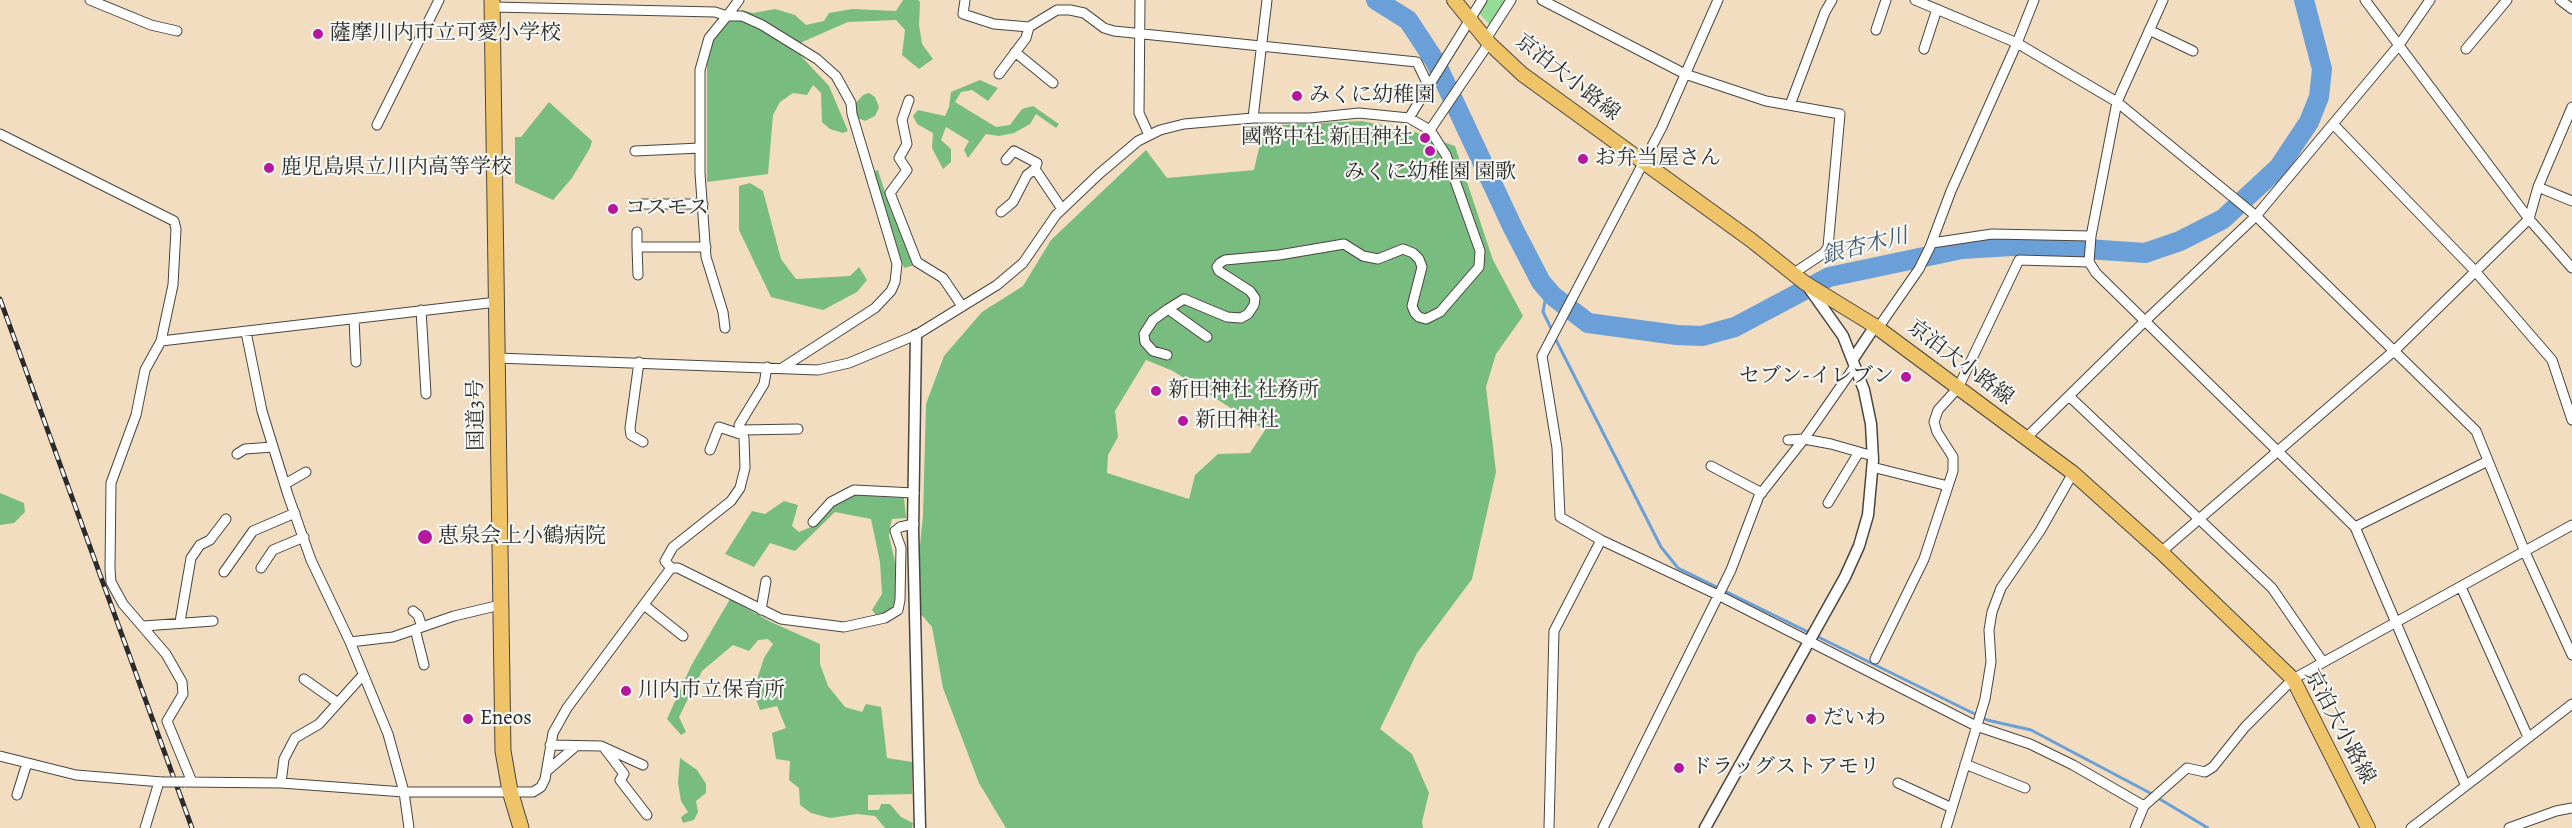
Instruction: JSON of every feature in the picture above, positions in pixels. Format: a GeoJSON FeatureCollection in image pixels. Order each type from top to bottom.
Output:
{"type":"FeatureCollection","features":[{"type":"Feature","properties":{"kind":"highway","name":"国道3号"},"geometry":{"type":"LineString","coordinates":[[493,4],[503,751],[510,791],[521,828]]}},
{"type":"Feature","properties":{"kind":"main road","name":"京泊大小路線"},"geometry":{"type":"LineString","coordinates":[[1454,0],[1487,41],[1522,74],[1819,294],[1876,327],[2073,473],[2161,552],[2293,679],[2368,828]]}},
{"type":"Feature","properties":{"kind":"street"},"geometry":{"type":"LineString","coordinates":[[90,0],[151,25],[177,31]]}},
{"type":"Feature","properties":{"kind":"street"},"geometry":{"type":"LineString","coordinates":[[377,124],[439,0]]}},
{"type":"Feature","properties":{"kind":"street"},"geometry":{"type":"LineString","coordinates":[[725,328],[706,248],[700,148],[699,70],[709,38],[739,0]]}},
{"type":"Feature","properties":{"kind":"street"},"geometry":{"type":"LineString","coordinates":[[964,0],[963,14],[994,24],[1029,27],[1057,10],[1070,10],[1084,13],[1104,28],[1138,35],[1417,62],[1429,86]]}},
{"type":"Feature","properties":{"kind":"street"},"geometry":{"type":"LineString","coordinates":[[1140,0],[1139,113],[1149,135]]}},
{"type":"Feature","properties":{"kind":"street"},"geometry":{"type":"LineString","coordinates":[[1253,118],[1267,0]]}},
{"type":"Feature","properties":{"kind":"street"},"geometry":{"type":"LineString","coordinates":[[1409,118],[1482,0]]}},
{"type":"Feature","properties":{"kind":"street"},"geometry":{"type":"LineString","coordinates":[[1430,130],[1458,90],[1510,0]]}},
{"type":"Feature","properties":{"kind":"street"},"geometry":{"type":"LineString","coordinates":[[1542,0],[1685,74],[1766,100],[1839,114],[1828,247],[1800,278]]}},
{"type":"Feature","properties":{"kind":"street"},"geometry":{"type":"LineString","coordinates":[[1718,0],[1644,163],[1542,356],[1557,448],[1560,517],[1601,540],[1718,596],[1976,726],[2030,744],[2073,765],[2144,806]]}},
{"type":"Feature","properties":{"kind":"street"},"geometry":{"type":"LineString","coordinates":[[1790,105],[1825,12],[1832,0]]}},
{"type":"Feature","properties":{"kind":"street"},"geometry":{"type":"LineString","coordinates":[[1876,30],[1886,0]]}},
{"type":"Feature","properties":{"kind":"street"},"geometry":{"type":"LineString","coordinates":[[1915,0],[2017,44],[2117,102],[2256,216],[2476,430],[2525,552],[2572,655]]}},
{"type":"Feature","properties":{"kind":"street"},"geometry":{"type":"LineString","coordinates":[[1603,828],[1724,584],[1762,493],[1804,440],[1876,327],[1919,269],[2034,0]]}},
{"type":"Feature","properties":{"kind":"street"},"geometry":{"type":"LineString","coordinates":[[2163,0],[2117,102],[2091,236],[2089,262],[2096,273],[2355,527],[2465,784]]}},
{"type":"Feature","properties":{"kind":"street"},"geometry":{"type":"LineString","coordinates":[[2365,0],[2529,219],[2572,268]]}},
{"type":"Feature","properties":{"kind":"street"},"geometry":{"type":"LineString","coordinates":[[2026,438],[2256,216],[2399,45],[2430,0]]}},
{"type":"Feature","properties":{"kind":"street"},"geometry":{"type":"LineString","coordinates":[[2466,49],[2507,0]]}},
{"type":"Feature","properties":{"kind":"street"},"geometry":{"type":"LineString","coordinates":[[2560,0],[2572,9]]}},
{"type":"Feature","properties":{"kind":"street"},"geometry":{"type":"LineString","coordinates":[[493,4],[609,4],[742,16],[762,25],[817,59],[836,76],[851,103],[852,114],[897,264],[895,282],[891,291],[875,308],[782,368]]}},
{"type":"Feature","properties":{"kind":"street"},"geometry":{"type":"LineString","coordinates":[[1924,49],[1937,9]]}},
{"type":"Feature","properties":{"kind":"street"},"geometry":{"type":"LineString","coordinates":[[999,74],[1026,38],[1029,27]]}},
{"type":"Feature","properties":{"kind":"street"},"geometry":{"type":"LineString","coordinates":[[2149,30],[2193,51]]}},
{"type":"Feature","properties":{"kind":"street"},"geometry":{"type":"LineString","coordinates":[[1015,52],[1053,83]]}},
{"type":"Feature","properties":{"kind":"street"},"geometry":{"type":"LineString","coordinates":[[909,100],[902,120],[907,144],[899,158],[907,170],[890,193],[917,262],[943,278],[962,306]]}},
{"type":"Feature","properties":{"kind":"street"},"geometry":{"type":"LineString","coordinates":[[2161,552],[2395,350],[2529,219],[2538,187],[2572,107]]}},
{"type":"Feature","properties":{"kind":"street"},"geometry":{"type":"LineString","coordinates":[[497,358],[818,369],[849,363],[916,335],[997,285],[1023,263],[1062,209],[1120,154],[1149,135],[1185,124],[1253,118],[1310,118],[1359,113],[1409,118],[1430,130],[1446,154],[1480,251],[1479,267],[1472,277],[1433,318],[1419,318],[1412,306],[1422,267],[1419,259],[1413,253],[1403,249],[1378,259],[1363,256],[1344,244],[1279,255],[1225,260],[1217,267],[1219,271],[1251,291],[1255,298],[1254,305],[1248,314],[1240,318],[1227,317],[1184,299],[1153,320],[1144,334],[1145,342],[1153,351],[1167,356]]}},
{"type":"Feature","properties":{"kind":"street"},"geometry":{"type":"LineString","coordinates":[[2332,124],[2475,271],[2552,360],[2572,420]]}},
{"type":"Feature","properties":{"kind":"street"},"geometry":{"type":"LineString","coordinates":[[0,134],[174,221],[176,229],[173,285],[161,341],[145,370],[136,415],[111,483],[109,495],[111,582],[123,604],[166,654],[183,682],[183,694],[167,721],[188,782]]}},
{"type":"Feature","properties":{"kind":"street"},"geometry":{"type":"LineString","coordinates":[[634,151],[700,148]]}},
{"type":"Feature","properties":{"kind":"street"},"geometry":{"type":"LineString","coordinates":[[1001,212],[1013,202],[1028,175],[1035,170],[1037,162],[1014,152],[1006,160]]}},
{"type":"Feature","properties":{"kind":"street"},"geometry":{"type":"LineString","coordinates":[[1035,170],[1062,209]]}},
{"type":"Feature","properties":{"kind":"street"},"geometry":{"type":"LineString","coordinates":[[2538,187],[2572,201]]}},
{"type":"Feature","properties":{"kind":"street"},"geometry":{"type":"LineString","coordinates":[[642,204],[703,204]]}},
{"type":"Feature","properties":{"kind":"street"},"geometry":{"type":"LineString","coordinates":[[637,232],[638,275]]}},
{"type":"Feature","properties":{"kind":"street"},"geometry":{"type":"LineString","coordinates":[[1931,245],[1992,234],[2091,236]]}},
{"type":"Feature","properties":{"kind":"street"},"geometry":{"type":"LineString","coordinates":[[637,247],[706,248]]}},
{"type":"Feature","properties":{"kind":"street"},"geometry":{"type":"LineString","coordinates":[[1875,659],[1924,559],[1953,471],[1953,457],[1937,432],[1934,422],[1938,410],[1958,388],[2019,260],[2089,262]]}},
{"type":"Feature","properties":{"kind":"street"},"geometry":{"type":"LineString","coordinates":[[1705,828],[1816,630],[1859,546],[1869,515],[1872,461],[1868,406],[1843,336],[1819,294]]}},
{"type":"Feature","properties":{"kind":"street"},"geometry":{"type":"LineString","coordinates":[[161,341],[497,302]]}},
{"type":"Feature","properties":{"kind":"street"},"geometry":{"type":"LineString","coordinates":[[1168,309],[1207,337]]}},
{"type":"Feature","properties":{"kind":"street"},"geometry":{"type":"LineString","coordinates":[[421,310],[426,394]]}},
{"type":"Feature","properties":{"kind":"street"},"geometry":{"type":"LineString","coordinates":[[354,319],[356,362]]}},
{"type":"Feature","properties":{"kind":"street"},"geometry":{"type":"LineString","coordinates":[[246,332],[262,411],[285,484],[311,560],[350,642],[388,734],[404,792],[409,828]]}},
{"type":"Feature","properties":{"kind":"street"},"geometry":{"type":"LineString","coordinates":[[916,335],[914,524],[920,828]]}},
{"type":"Feature","properties":{"kind":"street"},"geometry":{"type":"LineString","coordinates":[[639,362],[630,428],[631,435],[643,442]]}},
{"type":"Feature","properties":{"kind":"street"},"geometry":{"type":"LineString","coordinates":[[767,368],[764,384],[739,425],[742,432],[745,468],[740,488],[731,501],[673,547],[665,561],[671,568],[678,568],[781,619],[844,627],[891,616],[898,610],[901,548],[895,531],[900,527],[914,524]]}},
{"type":"Feature","properties":{"kind":"street"},"geometry":{"type":"LineString","coordinates":[[2069,396],[2272,588],[2322,662]]}},
{"type":"Feature","properties":{"kind":"street"},"geometry":{"type":"LineString","coordinates":[[710,450],[718,427],[742,432],[798,429]]}},
{"type":"Feature","properties":{"kind":"street"},"geometry":{"type":"LineString","coordinates":[[1788,440],[1804,440],[1858,452],[1872,461],[1948,486]]}},
{"type":"Feature","properties":{"kind":"street"},"geometry":{"type":"LineString","coordinates":[[237,454],[245,449],[273,447]]}},
{"type":"Feature","properties":{"kind":"street"},"geometry":{"type":"LineString","coordinates":[[1828,502],[1858,452]]}},
{"type":"Feature","properties":{"kind":"street"},"geometry":{"type":"LineString","coordinates":[[2355,527],[2488,461]]}},
{"type":"Feature","properties":{"kind":"street"},"geometry":{"type":"LineString","coordinates":[[1711,466],[1762,493]]}},
{"type":"Feature","properties":{"kind":"street"},"geometry":{"type":"LineString","coordinates":[[285,484],[306,472]]}},
{"type":"Feature","properties":{"kind":"street"},"geometry":{"type":"LineString","coordinates":[[1946,828],[1981,711],[1992,662],[1989,630],[1995,604],[2001,588],[2040,531],[2073,473]]}},
{"type":"Feature","properties":{"kind":"street"},"geometry":{"type":"LineString","coordinates":[[813,522],[831,502],[854,490],[914,493]]}},
{"type":"Feature","properties":{"kind":"street"},"geometry":{"type":"LineString","coordinates":[[224,572],[253,531],[295,513]]}},
{"type":"Feature","properties":{"kind":"street"},"geometry":{"type":"LineString","coordinates":[[180,622],[191,558],[200,545],[210,540],[226,519]]}},
{"type":"Feature","properties":{"kind":"street"},"geometry":{"type":"LineString","coordinates":[[2135,828],[2144,806],[2187,768],[2205,772],[2213,767],[2245,726],[2293,679],[2572,525]]}},
{"type":"Feature","properties":{"kind":"street"},"geometry":{"type":"LineString","coordinates":[[261,568],[273,550],[304,537]]}},
{"type":"Feature","properties":{"kind":"street"},"geometry":{"type":"LineString","coordinates":[[1549,828],[1554,631],[1601,540]]}},
{"type":"Feature","properties":{"kind":"street"},"geometry":{"type":"LineString","coordinates":[[0,756],[76,775],[161,782],[280,783],[404,792],[538,790],[548,770],[553,733],[567,708],[671,568]]}},
{"type":"Feature","properties":{"kind":"street"},"geometry":{"type":"LineString","coordinates":[[761,610],[766,581]]}},
{"type":"Feature","properties":{"kind":"street"},"geometry":{"type":"LineString","coordinates":[[2461,587],[2528,737]]}},
{"type":"Feature","properties":{"kind":"street"},"geometry":{"type":"LineString","coordinates":[[350,642],[393,637],[454,616],[500,605]]}},
{"type":"Feature","properties":{"kind":"street"},"geometry":{"type":"LineString","coordinates":[[644,605],[683,636]]}},
{"type":"Feature","properties":{"kind":"street"},"geometry":{"type":"LineString","coordinates":[[413,611],[418,615],[424,665]]}},
{"type":"Feature","properties":{"kind":"street"},"geometry":{"type":"LineString","coordinates":[[144,626],[213,621]]}},
{"type":"Feature","properties":{"kind":"street"},"geometry":{"type":"LineString","coordinates":[[280,783],[284,759],[295,738],[319,724],[363,675]]}},
{"type":"Feature","properties":{"kind":"street"},"geometry":{"type":"LineString","coordinates":[[304,679],[338,703]]}},
{"type":"Feature","properties":{"kind":"street"},"geometry":{"type":"LineString","coordinates":[[2411,828],[2465,784],[2572,704]]}},
{"type":"Feature","properties":{"kind":"street"},"geometry":{"type":"LineString","coordinates":[[550,745],[604,748],[643,765]]}},
{"type":"Feature","properties":{"kind":"street"},"geometry":{"type":"LineString","coordinates":[[548,770],[576,746]]}},
{"type":"Feature","properties":{"kind":"street"},"geometry":{"type":"LineString","coordinates":[[604,748],[624,774],[620,780],[647,815]]}},
{"type":"Feature","properties":{"kind":"street"},"geometry":{"type":"LineString","coordinates":[[17,795],[27,763]]}},
{"type":"Feature","properties":{"kind":"street"},"geometry":{"type":"LineString","coordinates":[[1965,764],[2025,788]]}},
{"type":"Feature","properties":{"kind":"street"},"geometry":{"type":"LineString","coordinates":[[145,828],[161,782]]}},
{"type":"Feature","properties":{"kind":"street"},"geometry":{"type":"LineString","coordinates":[[1898,783],[1952,808]]}},
{"type":"Feature","properties":{"kind":"street"},"geometry":{"type":"LineString","coordinates":[[2509,828],[2556,811],[2572,808]]}},
{"type":"Feature","properties":{"kind":"green space"},"geometry":{"type":"Polygon","coordinates":[[[903,0],[920,2],[919,25],[922,44],[933,59],[919,69],[902,55],[905,30],[896,20],[848,22],[802,42],[801,56],[829,86],[848,131],[843,133],[830,129],[822,122],[821,93],[813,85],[807,95],[793,93],[780,102],[773,115],[768,174],[707,182],[707,54],[722,25],[742,10],[753,13],[775,9],[795,15],[806,25],[824,21],[829,13],[852,9],[896,11],[903,0]]]}},
{"type":"Feature","properties":{"kind":"green space"},"geometry":{"type":"Polygon","coordinates":[[[1486,0],[1506,0],[1490,25],[1478,12],[1486,0]]]}},
{"type":"Feature","properties":{"kind":"green space"},"geometry":{"type":"Polygon","coordinates":[[[980,80],[998,88],[988,101],[972,90],[961,92],[955,102],[996,127],[1010,125],[1022,109],[1033,106],[1059,124],[1056,128],[1036,114],[1030,124],[1014,133],[999,136],[986,134],[968,158],[964,150],[969,141],[946,127],[941,140],[951,149],[951,162],[943,169],[932,148],[933,133],[917,124],[913,116],[918,110],[945,116],[951,92],[980,80]]]}},
{"type":"Feature","properties":{"kind":"green space"},"geometry":{"type":"Polygon","coordinates":[[[869,93],[875,97],[879,107],[875,116],[865,121],[858,118],[855,111],[856,103],[863,95],[869,93]]]}},
{"type":"Feature","properties":{"kind":"green space"},"geometry":{"type":"Polygon","coordinates":[[[549,102],[592,141],[572,178],[553,200],[515,183],[515,137],[521,137],[549,102]]]}},
{"type":"Feature","properties":{"kind":"green space"},"geometry":{"type":"Polygon","coordinates":[[[1361,121],[1409,130],[1455,146],[1493,260],[1523,316],[1496,354],[1486,387],[1496,472],[1472,579],[1417,653],[1380,729],[1412,754],[1429,793],[1422,822],[1423,828],[1006,828],[979,783],[943,688],[932,627],[914,606],[923,515],[926,404],[944,356],[982,312],[1023,286],[1051,240],[1146,150],[1167,178],[1254,170],[1264,126],[1361,121]],[[1146,360],[1115,411],[1118,437],[1108,455],[1107,473],[1189,499],[1195,475],[1218,454],[1250,453],[1265,430],[1173,371],[1146,360]]]}},
{"type":"Feature","properties":{"kind":"green space"},"geometry":{"type":"Polygon","coordinates":[[[878,170],[890,208],[915,265],[904,268],[874,171],[878,170]]]}},
{"type":"Feature","properties":{"kind":"green space"},"geometry":{"type":"Polygon","coordinates":[[[750,183],[763,191],[781,259],[796,279],[850,276],[859,267],[867,280],[857,292],[823,310],[771,297],[739,230],[739,186],[750,183]]]}},
{"type":"Feature","properties":{"kind":"green space"},"geometry":{"type":"Polygon","coordinates":[[[0,493],[24,503],[25,512],[14,523],[0,525],[0,493]]]}},
{"type":"Feature","properties":{"kind":"green space"},"geometry":{"type":"Polygon","coordinates":[[[855,495],[904,498],[906,518],[892,519],[889,536],[896,566],[896,603],[888,611],[877,616],[872,610],[882,594],[880,562],[871,519],[835,512],[795,551],[770,543],[754,567],[725,554],[752,511],[765,514],[784,501],[798,505],[792,526],[799,532],[811,527],[832,507],[855,495]]]}},
{"type":"Feature","properties":{"kind":"green space"},"geometry":{"type":"Polygon","coordinates":[[[730,599],[771,622],[820,644],[820,664],[828,686],[845,707],[862,712],[866,704],[881,707],[887,758],[912,762],[912,794],[868,795],[868,810],[879,810],[881,804],[890,804],[901,817],[913,823],[912,828],[885,828],[875,816],[857,814],[830,818],[811,813],[800,805],[799,788],[789,780],[790,761],[776,759],[772,733],[786,728],[777,706],[760,710],[753,691],[764,658],[773,644],[768,639],[758,640],[749,651],[733,645],[702,671],[679,717],[686,732],[681,735],[667,719],[691,666],[730,599]]]}},
{"type":"Feature","properties":{"kind":"green space"},"geometry":{"type":"Polygon","coordinates":[[[680,758],[697,770],[706,784],[706,793],[696,801],[698,812],[694,820],[683,823],[681,817],[688,812],[681,801],[678,783],[680,758]]]}},
{"type":"Feature","properties":{"kind":"waterway","name":"銀杏木川"},"geometry":{"type":"LineString","coordinates":[[1376,0],[1408,20],[1435,61],[1513,228],[1541,282],[1553,296],[1588,323],[1677,335],[1702,336],[1735,327],[1829,277],[1962,249],[2030,245],[2145,253],[2180,241],[2223,219],[2279,167],[2309,122],[2319,97],[2322,69],[2304,0]]}},
{"type":"Feature","properties":{"kind":"waterway"},"geometry":{"type":"LineString","coordinates":[[1541,282],[1547,290],[1543,312],[1553,332]]}},
{"type":"Feature","properties":{"kind":"waterway"},"geometry":{"type":"LineString","coordinates":[[1555,338],[1661,547],[1678,568],[1987,720],[2031,730],[2152,794]]}},
{"type":"Feature","properties":{"kind":"waterway"},"geometry":{"type":"LineString","coordinates":[[2158,798],[2208,828]]}},
{"type":"Feature","properties":{"kind":"railway"},"geometry":{"type":"LineString","coordinates":[[0,299],[192,828]]}},
{"type":"Feature","properties":{"kind":"place","name":"薩摩川内市立可愛小学校"},"geometry":{"type":"Point","coordinates":[318,34]}},
{"type":"Feature","properties":{"kind":"place","name":"みくに幼稚園"},"geometry":{"type":"Point","coordinates":[1297,96]}},
{"type":"Feature","properties":{"kind":"place","name":"國幣中社 新田神社"},"geometry":{"type":"Point","coordinates":[1425,138]}},
{"type":"Feature","properties":{"kind":"place","name":"みくに幼稚園 園歌"},"geometry":{"type":"Point","coordinates":[1430,151]}},
{"type":"Feature","properties":{"kind":"place","name":"お弁当屋さん"},"geometry":{"type":"Point","coordinates":[1583,159]}},
{"type":"Feature","properties":{"kind":"place","name":"鹿児島県立川内高等学校"},"geometry":{"type":"Point","coordinates":[269,168]}},
{"type":"Feature","properties":{"kind":"place","name":"コスモス"},"geometry":{"type":"Point","coordinates":[613,209]}},
{"type":"Feature","properties":{"kind":"place","name":"セブン-イレブン"},"geometry":{"type":"Point","coordinates":[1906,377]}},
{"type":"Feature","properties":{"kind":"place","name":"新田神社 社務所"},"geometry":{"type":"Point","coordinates":[1156,391]}},
{"type":"Feature","properties":{"kind":"place","name":"新田神社"},"geometry":{"type":"Point","coordinates":[1183,421]}},
{"type":"Feature","properties":{"kind":"place","name":"恵泉会上小鶴病院"},"geometry":{"type":"Point","coordinates":[425,537]}},
{"type":"Feature","properties":{"kind":"place","name":"川内市立保育所"},"geometry":{"type":"Point","coordinates":[626,691]}},
{"type":"Feature","properties":{"kind":"place","name":"Eneos"},"geometry":{"type":"Point","coordinates":[468,719]}},
{"type":"Feature","properties":{"kind":"place","name":"だいわ"},"geometry":{"type":"Point","coordinates":[1811,719]}},
{"type":"Feature","properties":{"kind":"place","name":"ドラッグストアモリ"},"geometry":{"type":"Point","coordinates":[1679,768]}}]}
